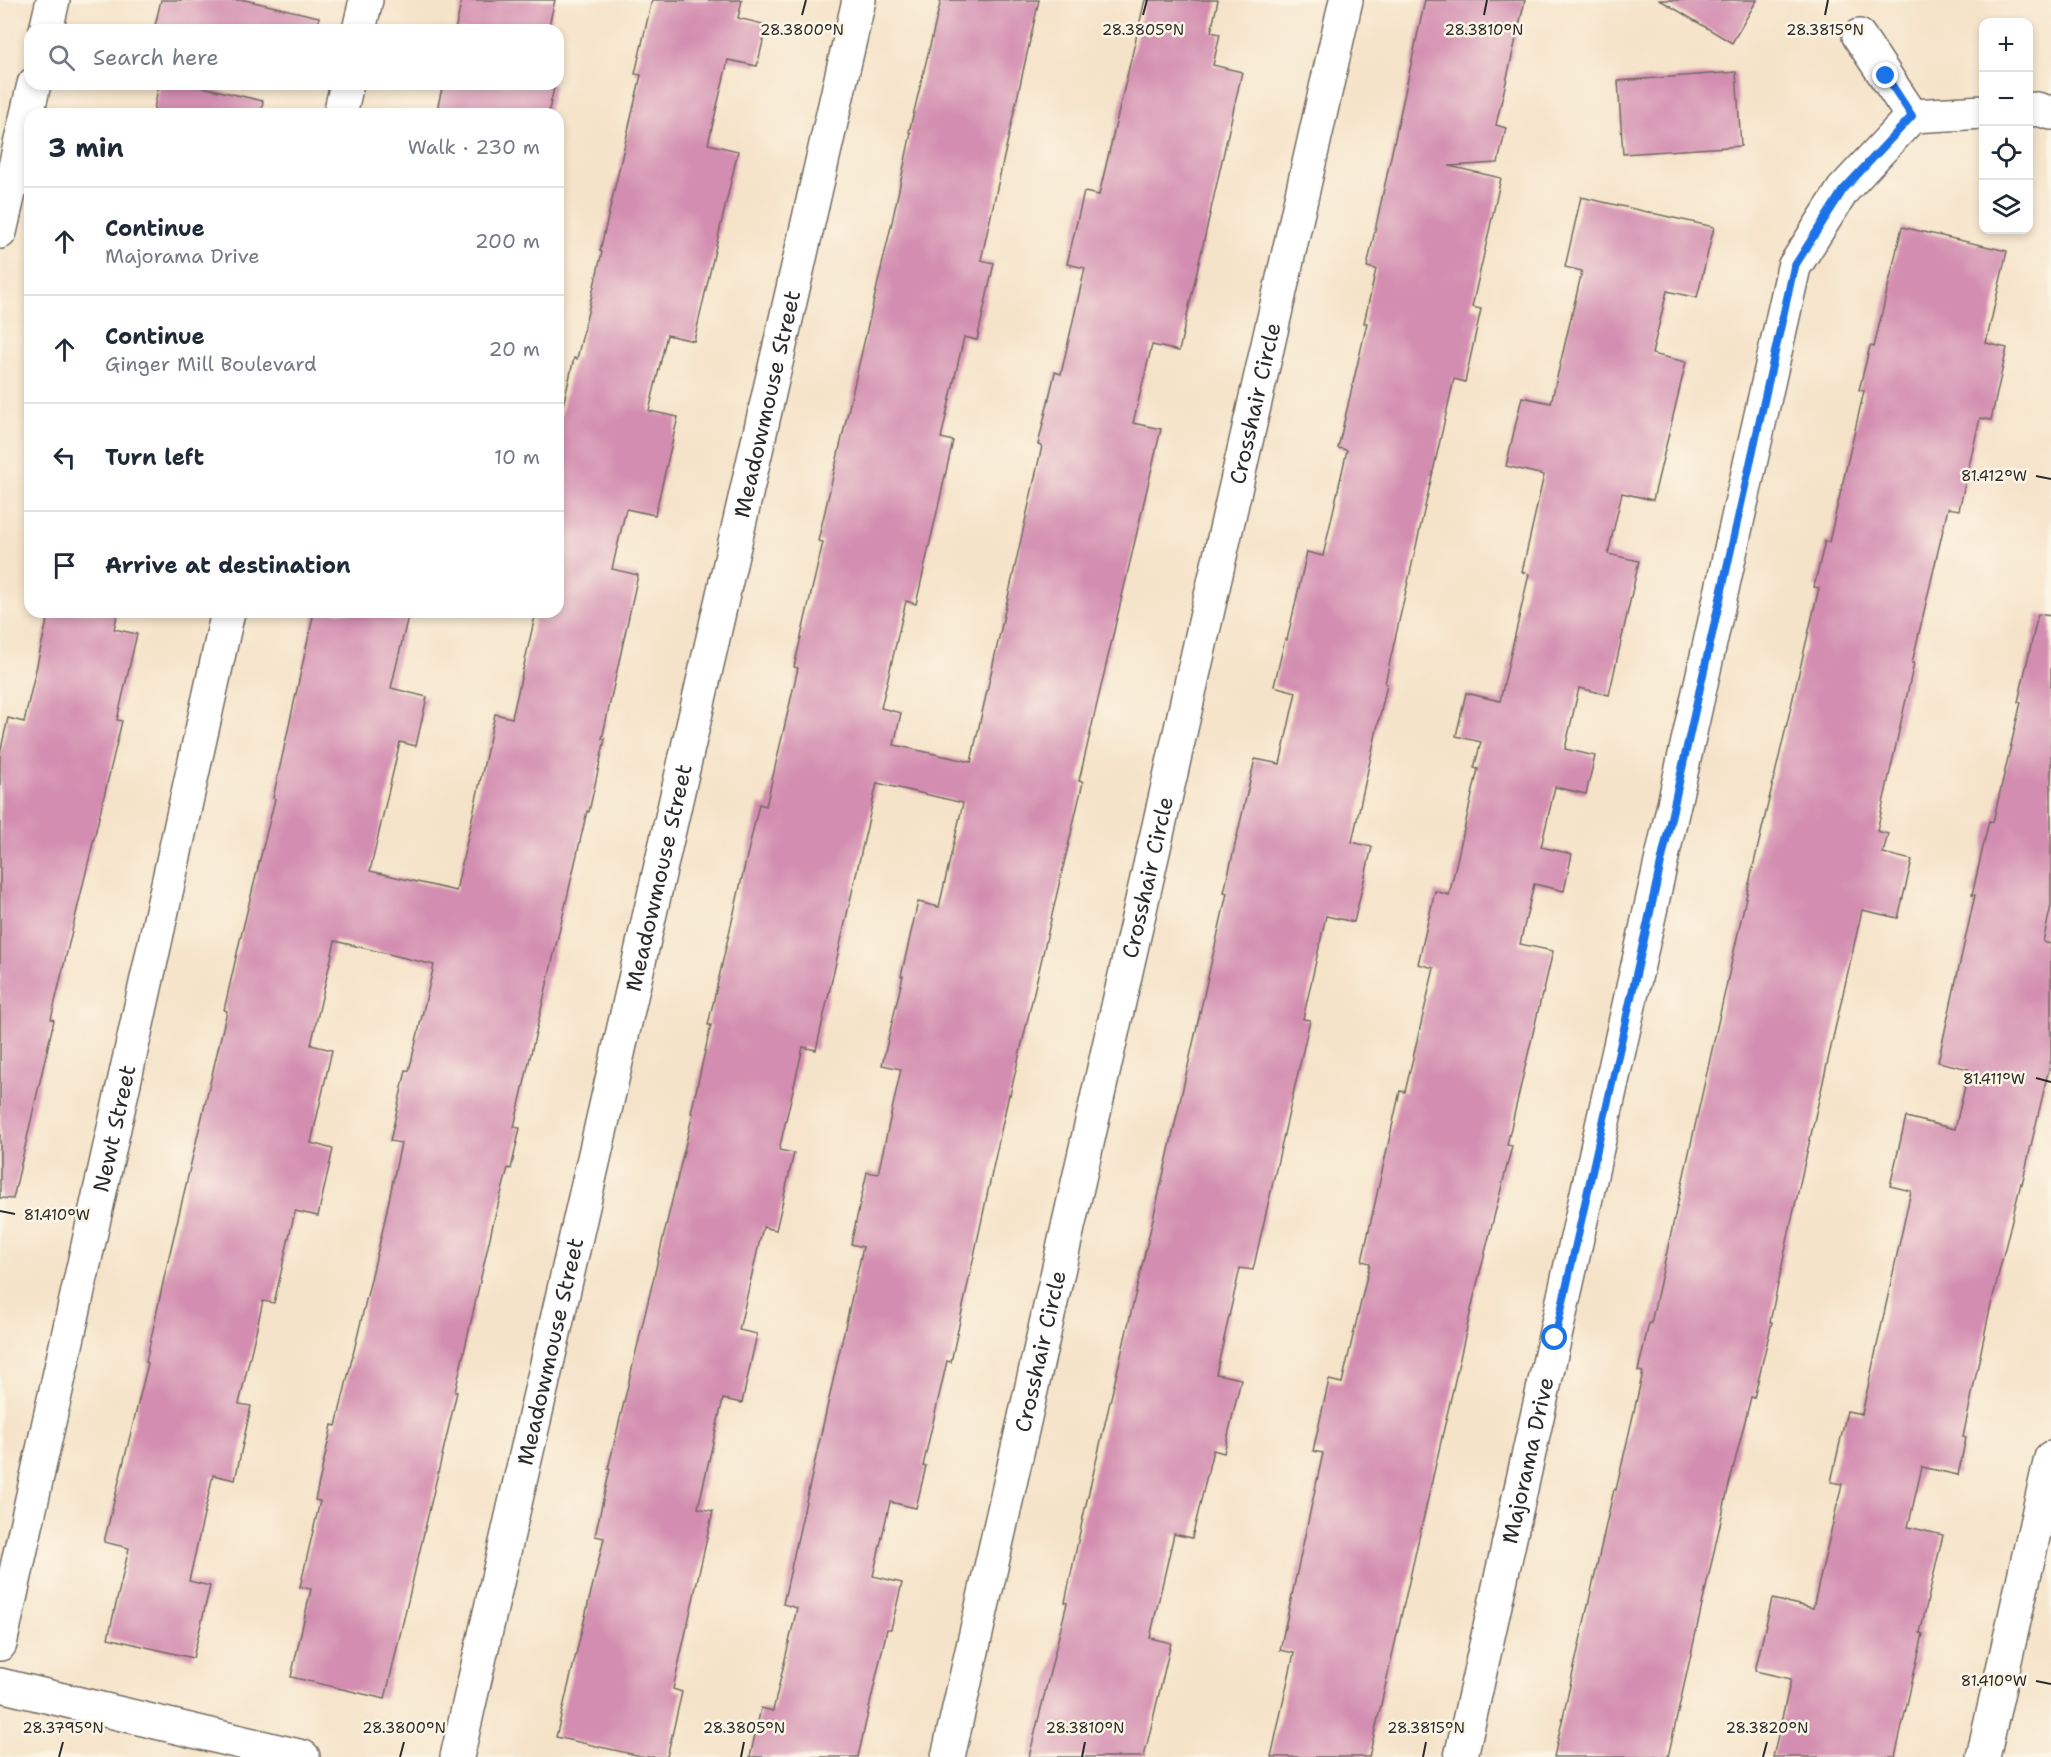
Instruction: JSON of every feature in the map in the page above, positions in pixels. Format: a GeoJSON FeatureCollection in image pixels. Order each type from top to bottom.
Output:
{"type":"FeatureCollection","features":[{"type":"Feature","properties":{"kind":"street"},"geometry":{"type":"LineString","coordinates":[[47,24],[52,0]]}},
{"type":"Feature","properties":{"kind":"street"},"geometry":{"type":"LineString","coordinates":[[360,24],[366,0]]}},
{"type":"Feature","properties":{"kind":"street","name":"Meadowmouse Street"},"geometry":{"type":"LineString","coordinates":[[457,1757],[859,0]]}},
{"type":"Feature","properties":{"kind":"street","name":"Crosshair Circle"},"geometry":{"type":"LineString","coordinates":[[948,1757],[1346,0]]}},
{"type":"Feature","properties":{"kind":"street"},"geometry":{"type":"LineString","coordinates":[[1859,36],[1912,116],[1979,112]]}},
{"type":"Feature","properties":{"kind":"street"},"geometry":{"type":"LineString","coordinates":[[28,108],[33,90]]}},
{"type":"Feature","properties":{"kind":"street"},"geometry":{"type":"LineString","coordinates":[[341,108],[346,90]]}},
{"type":"Feature","properties":{"kind":"street"},"geometry":{"type":"LineString","coordinates":[[2033,109],[2051,113]]}},
{"type":"Feature","properties":{"kind":"street","name":"Majorama Drive"},"geometry":{"type":"LineString","coordinates":[[1461,1757],[1794,267],[1843,190],[1912,116]]}},
{"type":"Feature","properties":{"kind":"street"},"geometry":{"type":"LineString","coordinates":[[0,232],[24,128]]}},
{"type":"Feature","properties":{"kind":"street","name":"Newt Street"},"geometry":{"type":"LineString","coordinates":[[0,1644],[227,618]]}},
{"type":"Feature","properties":{"kind":"street"},"geometry":{"type":"LineString","coordinates":[[1983,1757],[2051,1458]]}},
{"type":"Feature","properties":{"kind":"street"},"geometry":{"type":"LineString","coordinates":[[0,1685],[303,1757]]}},
{"type":"Feature","properties":{"kind":"building"},"geometry":{"type":"Polygon","coordinates":[[[161,0],[245,0],[319,17],[318,24],[155,24],[161,0]]]}},
{"type":"Feature","properties":{"kind":"building"},"geometry":{"type":"Polygon","coordinates":[[[462,0],[555,0],[549,24],[456,24],[462,0]]]}},
{"type":"Feature","properties":{"kind":"building"},"geometry":{"type":"Polygon","coordinates":[[[652,0],[742,0],[738,18],[767,25],[757,66],[728,60],[708,144],[738,151],[694,341],[667,335],[649,411],[678,417],[655,515],[626,509],[612,569],[638,575],[602,739],[605,739],[589,812],[587,811],[514,1127],[520,1128],[511,1169],[508,1168],[493,1224],[455,1392],[457,1392],[385,1699],[291,1677],[311,1589],[300,1587],[320,1501],[315,1500],[332,1425],[336,1426],[382,1233],[401,1143],[390,1141],[434,965],[335,941],[311,1045],[332,1050],[311,1143],[333,1149],[318,1216],[295,1211],[274,1303],[263,1301],[239,1404],[251,1406],[235,1480],[213,1475],[189,1581],[210,1586],[193,1658],[108,1638],[129,1548],[104,1542],[148,1363],[146,1362],[164,1278],[227,1011],[224,1010],[240,940],[275,799],[273,798],[313,618],[408,618],[391,688],[427,697],[416,746],[400,742],[370,871],[456,891],[495,714],[512,718],[535,618],[564,618],[564,401],[574,358],[577,359],[641,75],[635,74],[652,0]]]}},
{"type":"Feature","properties":{"kind":"building"},"geometry":{"type":"Polygon","coordinates":[[[941,0],[1039,0],[981,260],[994,263],[977,340],[964,337],[941,438],[953,441],[916,604],[906,601],[881,708],[901,713],[894,745],[971,762],[1042,446],[1038,445],[1055,372],[1061,374],[1085,268],[1067,264],[1084,192],[1099,195],[1145,0],[1218,0],[1211,32],[1220,34],[1213,65],[1242,72],[1179,351],[1152,345],[1133,423],[1161,429],[1079,781],[1083,782],[1009,1094],[951,1362],[947,1361],[923,1466],[926,1466],[916,1508],[890,1502],[873,1576],[902,1583],[891,1629],[887,1629],[858,1757],[750,1757],[761,1708],[773,1711],[797,1608],[783,1604],[863,1247],[851,1244],[867,1172],[878,1174],[901,1069],[882,1065],[903,976],[901,976],[918,902],[939,907],[963,803],[877,783],[816,1050],[803,1047],[779,1150],[794,1153],[776,1230],[763,1227],[739,1330],[757,1334],[742,1403],[723,1399],[698,1508],[713,1511],[673,1689],[682,1692],[667,1757],[645,1757],[556,1737],[604,1538],[595,1536],[610,1469],[608,1469],[693,1113],[691,1113],[711,1025],[708,1025],[759,804],[766,806],[798,668],[794,667],[823,542],[818,541],[892,222],[911,133],[909,132],[941,0]]]}},
{"type":"Feature","properties":{"kind":"building"},"geometry":{"type":"Polygon","coordinates":[[[1425,0],[1525,0],[1496,125],[1506,128],[1498,163],[1449,166],[1501,178],[1472,307],[1481,309],[1465,382],[1454,379],[1385,683],[1387,684],[1352,842],[1372,847],[1354,922],[1326,916],[1303,1019],[1310,1020],[1253,1270],[1240,1268],[1216,1374],[1241,1379],[1224,1453],[1213,1450],[1192,1538],[1174,1534],[1150,1638],[1171,1643],[1144,1757],[1029,1757],[1067,1603],[1065,1602],[1084,1513],[1167,1159],[1255,759],[1280,764],[1296,692],[1274,686],[1307,552],[1323,556],[1347,450],[1338,448],[1367,323],[1364,323],[1376,269],[1367,267],[1425,0]]]}},
{"type":"Feature","properties":{"kind":"building"},"geometry":{"type":"Polygon","coordinates":[[[1660,0],[1757,0],[1732,43],[1660,0]]]}},
{"type":"Feature","properties":{"kind":"building"},"geometry":{"type":"Polygon","coordinates":[[[1736,72],[1741,146],[1623,154],[1618,81],[1736,72]]]}},
{"type":"Feature","properties":{"kind":"building"},"geometry":{"type":"Polygon","coordinates":[[[158,90],[215,90],[263,101],[262,108],[154,108],[158,90]]]}},
{"type":"Feature","properties":{"kind":"building"},"geometry":{"type":"Polygon","coordinates":[[[442,90],[554,90],[549,108],[437,108],[442,90]]]}},
{"type":"Feature","properties":{"kind":"building"},"geometry":{"type":"Polygon","coordinates":[[[1581,197],[1714,227],[1697,298],[1667,291],[1652,354],[1686,362],[1653,500],[1622,493],[1608,554],[1639,561],[1609,695],[1579,688],[1565,749],[1595,756],[1586,794],[1555,787],[1541,847],[1572,854],[1564,891],[1534,884],[1520,944],[1553,951],[1507,1145],[1512,1146],[1476,1288],[1369,1757],[1271,1757],[1294,1653],[1280,1650],[1323,1453],[1313,1451],[1329,1380],[1342,1383],[1370,1263],[1362,1261],[1400,1091],[1405,1092],[1434,968],[1418,964],[1435,891],[1449,895],[1478,769],[1474,768],[1481,742],[1456,736],[1466,693],[1500,701],[1529,574],[1522,572],[1544,475],[1506,466],[1522,397],[1551,403],[1582,271],[1565,267],[1581,197]]]}},
{"type":"Feature","properties":{"kind":"building"},"geometry":{"type":"Polygon","coordinates":[[[1902,227],[2007,251],[1986,343],[2007,348],[1991,420],[1980,418],[1959,510],[1948,508],[1912,663],[1914,663],[1877,831],[1888,834],[1883,853],[1912,860],[1898,918],[1862,910],[1791,1223],[1770,1322],[1772,1322],[1754,1398],[1751,1397],[1728,1489],[1668,1757],[1554,1757],[1614,1489],[1616,1490],[1643,1372],[1638,1371],[1649,1323],[1651,1323],[1749,884],[1819,588],[1814,587],[1825,541],[1829,542],[1864,391],[1859,390],[1870,346],[1874,347],[1902,227]]]}},
{"type":"Feature","properties":{"kind":"building"},"geometry":{"type":"Polygon","coordinates":[[[2038,614],[2051,616],[2051,906],[2043,942],[2051,944],[2051,1060],[1989,1313],[1963,1437],[1966,1438],[1958,1475],[1922,1467],[1908,1527],[1943,1535],[1895,1757],[1773,1757],[1791,1679],[1755,1671],[1772,1599],[1813,1608],[1842,1484],[1831,1482],[1847,1411],[1862,1414],[1911,1191],[1890,1186],[1906,1117],[1955,1129],[1969,1069],[1938,1062],[1975,895],[1972,895],[1989,821],[1993,822],[2021,702],[2018,702],[2038,614]]]}},
{"type":"Feature","properties":{"kind":"building"},"geometry":{"type":"Polygon","coordinates":[[[48,618],[117,618],[114,629],[137,634],[117,720],[122,721],[51,1019],[54,1020],[13,1199],[0,1198],[0,753],[8,718],[24,722],[48,618]]]}},
{"type":"Feature","properties":{"kind":"route"},"geometry":{"type":"LineString","coordinates":[[1555,1338],[1794,267],[1843,190],[1912,116],[1886,76]]}}]}
